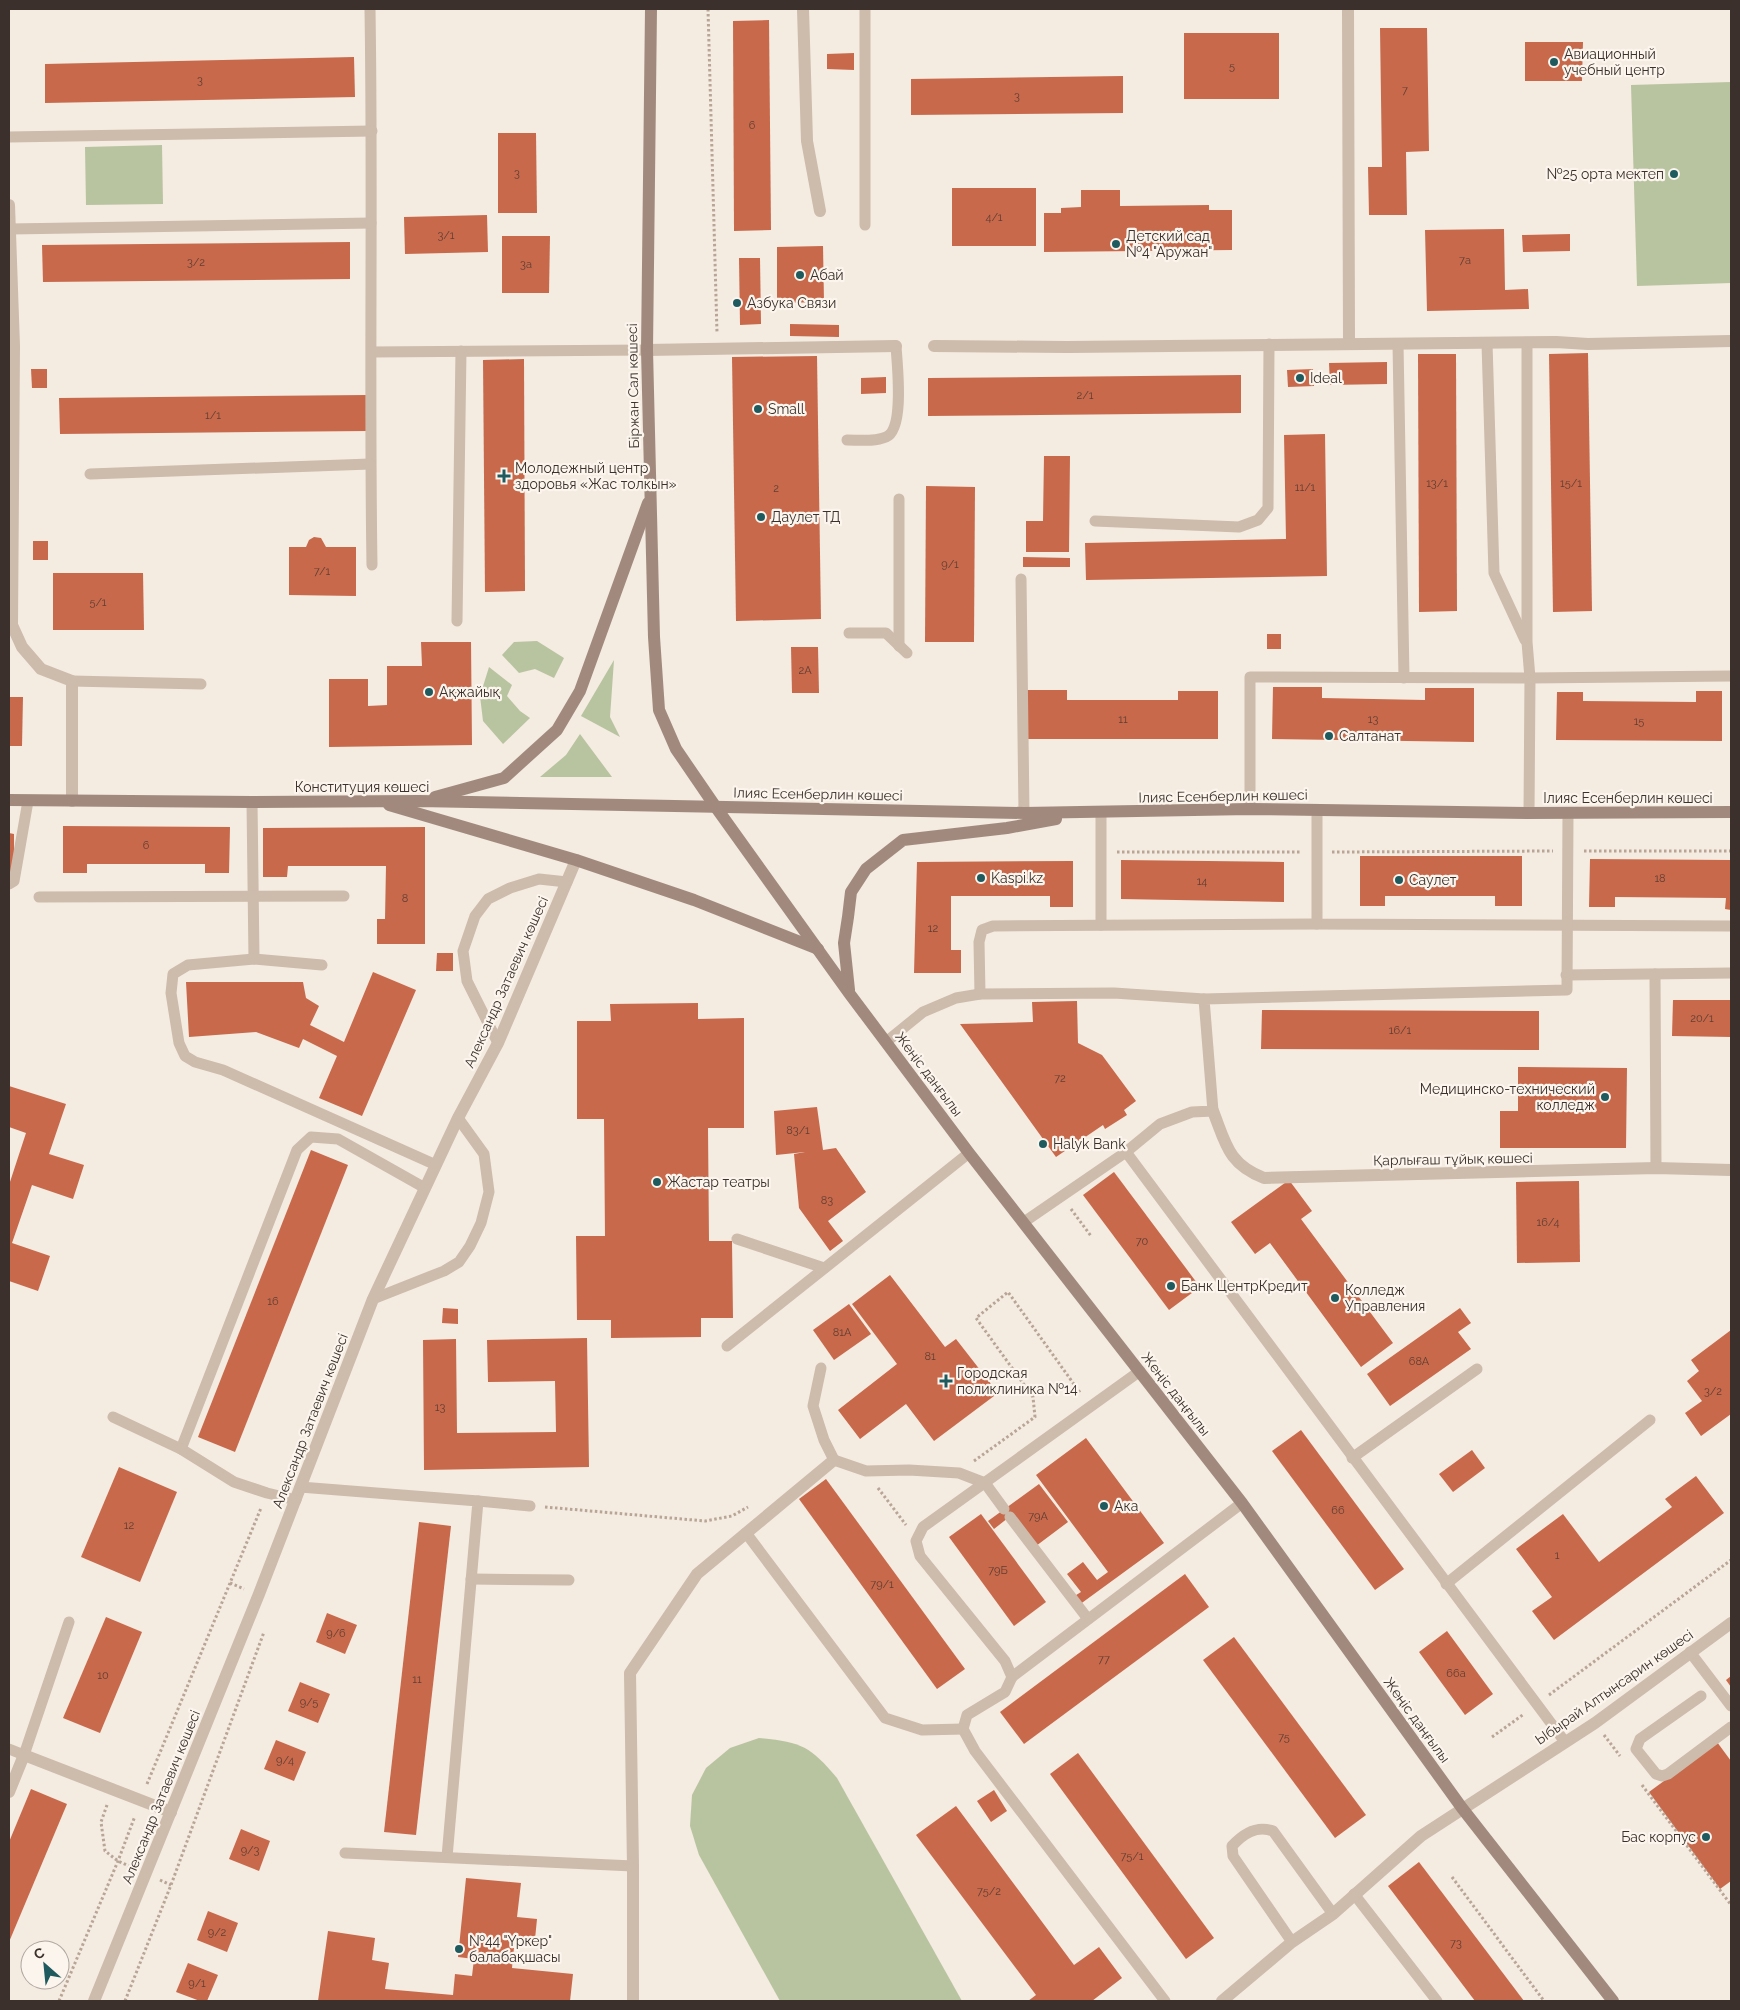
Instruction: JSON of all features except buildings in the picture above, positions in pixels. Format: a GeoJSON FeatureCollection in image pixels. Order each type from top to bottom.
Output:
{"type":"FeatureCollection","features":[{"type":"Feature","properties":{"kind":"main road","name":"Біржан Сал көшесі"},"geometry":{"type":"LineString","coordinates":[[651,9],[647,350],[658,710],[676,749],[715,806]]}},
{"type":"Feature","properties":{"kind":"main road"},"geometry":{"type":"LineString","coordinates":[[419,801],[504,778],[557,730],[580,691],[651,496]]}},
{"type":"Feature","properties":{"kind":"main road","name":"Конституция көшесі"},"geometry":{"type":"LineString","coordinates":[[9,800],[419,801],[715,806]]}},
{"type":"Feature","properties":{"kind":"main road"},"geometry":{"type":"LineString","coordinates":[[377,802],[576,860],[694,900],[818,949]]}},
{"type":"Feature","properties":{"kind":"main road","name":"Ілияс Есенберлин көшесі"},"geometry":{"type":"LineString","coordinates":[[715,806],[1024,813],[1250,809],[1568,814],[1731,812]]}},
{"type":"Feature","properties":{"kind":"main road","name":"Жеңіс даңғылы"},"geometry":{"type":"LineString","coordinates":[[715,806],[849,993],[969,1153],[1242,1503],[1462,1808],[1613,2001]]}},
{"type":"Feature","properties":{"kind":"main road"},"geometry":{"type":"LineString","coordinates":[[849,993],[844,943],[851,892],[866,869],[903,840],[1007,828],[1087,813]]}},
{"type":"Feature","properties":{"kind":"street"},"geometry":{"type":"LineString","coordinates":[[803,9],[807,141],[820,211]]}},
{"type":"Feature","properties":{"kind":"street"},"geometry":{"type":"LineString","coordinates":[[1348,9],[1350,344]]}},
{"type":"Feature","properties":{"kind":"street"},"geometry":{"type":"LineString","coordinates":[[9,205],[12,625],[22,647],[42,669],[72,681],[72,801]]}},
{"type":"Feature","properties":{"kind":"street"},"geometry":{"type":"LineString","coordinates":[[934,346],[1067,347],[1731,341]]}},
{"type":"Feature","properties":{"kind":"street"},"geometry":{"type":"LineString","coordinates":[[647,350],[896,346]]}},
{"type":"Feature","properties":{"kind":"street","name":"Александр Затаевич көшесі"},"geometry":{"type":"LineString","coordinates":[[94,2001],[147,1874],[296,1500],[373,1299],[458,1118],[498,1043],[576,860]]}},
{"type":"Feature","properties":{"kind":"street","name":"Қарлығаш тұйық көшесі"},"geometry":{"type":"LineString","coordinates":[[1213,1111],[1230,1155],[1247,1171],[1264,1178],[1656,1168],[1731,1170]]}},
{"type":"Feature","properties":{"kind":"street"},"geometry":{"type":"LineString","coordinates":[[633,2001],[630,1673],[697,1574],[834,1460]]}},
{"type":"Feature","properties":{"kind":"street","name":"Ыбырай Алтынсарин көшесі"},"geometry":{"type":"LineString","coordinates":[[1222,2001],[1292,1942],[1333,1914],[1421,1836],[1595,1723],[1731,1623]]}},
{"type":"Feature","properties":{"kind":"street"},"geometry":{"type":"LineString","coordinates":[[9,1792],[24,1755],[171,1812]]}},
{"type":"Feature","properties":{"kind":"lane"},"geometry":{"type":"LineString","coordinates":[[370,9],[372,131],[370,464],[372,565]]}},
{"type":"Feature","properties":{"kind":"lane"},"geometry":{"type":"LineString","coordinates":[[865,9],[865,225]]}},
{"type":"Feature","properties":{"kind":"lane"},"geometry":{"type":"LineString","coordinates":[[9,137],[372,131]]}},
{"type":"Feature","properties":{"kind":"lane"},"geometry":{"type":"LineString","coordinates":[[10,229],[371,223]]}},
{"type":"Feature","properties":{"kind":"lane"},"geometry":{"type":"LineString","coordinates":[[1527,343],[1526,642],[1530,678],[1529,813]]}},
{"type":"Feature","properties":{"kind":"lane"},"geometry":{"type":"LineString","coordinates":[[1095,521],[1239,527],[1258,520],[1268,508],[1269,344]]}},
{"type":"Feature","properties":{"kind":"lane"},"geometry":{"type":"LineString","coordinates":[[1398,344],[1404,678]]}},
{"type":"Feature","properties":{"kind":"lane"},"geometry":{"type":"LineString","coordinates":[[1487,344],[1494,573],[1526,642]]}},
{"type":"Feature","properties":{"kind":"lane"},"geometry":{"type":"LineString","coordinates":[[846,440],[873,440],[887,437],[893,432],[899,405],[896,346]]}},
{"type":"Feature","properties":{"kind":"lane"},"geometry":{"type":"LineString","coordinates":[[372,352],[647,350]]}},
{"type":"Feature","properties":{"kind":"lane"},"geometry":{"type":"LineString","coordinates":[[457,622],[461,352]]}},
{"type":"Feature","properties":{"kind":"lane"},"geometry":{"type":"LineString","coordinates":[[90,474],[370,464]]}},
{"type":"Feature","properties":{"kind":"lane"},"geometry":{"type":"LineString","coordinates":[[849,633],[886,633],[903,649],[899,499]]}},
{"type":"Feature","properties":{"kind":"lane"},"geometry":{"type":"LineString","coordinates":[[1021,579],[1024,813]]}},
{"type":"Feature","properties":{"kind":"lane"},"geometry":{"type":"LineString","coordinates":[[1250,809],[1250,677],[1530,678],[1731,676]]}},
{"type":"Feature","properties":{"kind":"lane"},"geometry":{"type":"LineString","coordinates":[[72,681],[201,684]]}},
{"type":"Feature","properties":{"kind":"lane"},"geometry":{"type":"LineString","coordinates":[[9,884],[14,881],[18,867],[28,801]]}},
{"type":"Feature","properties":{"kind":"lane"},"geometry":{"type":"LineString","coordinates":[[252,802],[254,959]]}},
{"type":"Feature","properties":{"kind":"lane"},"geometry":{"type":"LineString","coordinates":[[1316,810],[1317,924]]}},
{"type":"Feature","properties":{"kind":"lane"},"geometry":{"type":"LineString","coordinates":[[1101,813],[1101,925]]}},
{"type":"Feature","properties":{"kind":"lane"},"geometry":{"type":"LineString","coordinates":[[886,1042],[923,1012],[956,998],[980,994],[1114,993],[1204,999],[1567,990],[1568,814]]}},
{"type":"Feature","properties":{"kind":"lane"},"geometry":{"type":"LineString","coordinates":[[498,1043],[467,981],[463,951],[475,916],[488,899],[510,888],[539,879],[567,882]]}},
{"type":"Feature","properties":{"kind":"lane"},"geometry":{"type":"LineString","coordinates":[[39,897],[344,896]]}},
{"type":"Feature","properties":{"kind":"lane"},"geometry":{"type":"LineString","coordinates":[[980,994],[979,942],[982,930],[993,926],[1317,924],[1731,926]]}},
{"type":"Feature","properties":{"kind":"lane"},"geometry":{"type":"LineString","coordinates":[[322,965],[254,959],[188,965],[174,974],[171,993],[179,1043],[185,1056],[195,1062],[223,1070],[436,1165]]}},
{"type":"Feature","properties":{"kind":"lane"},"geometry":{"type":"LineString","coordinates":[[1655,974],[1656,1168]]}},
{"type":"Feature","properties":{"kind":"lane"},"geometry":{"type":"LineString","coordinates":[[1566,975],[1731,974]]}},
{"type":"Feature","properties":{"kind":"lane"},"geometry":{"type":"LineString","coordinates":[[1024,1222],[1126,1152],[1160,1124],[1192,1112],[1213,1111],[1204,999]]}},
{"type":"Feature","properties":{"kind":"lane"},"geometry":{"type":"LineString","coordinates":[[373,1299],[444,1271],[459,1262],[477,1231],[489,1192],[484,1154],[458,1118]]}},
{"type":"Feature","properties":{"kind":"lane"},"geometry":{"type":"LineString","coordinates":[[181,1449],[297,1150],[311,1137],[338,1139],[425,1188]]}},
{"type":"Feature","properties":{"kind":"lane"},"geometry":{"type":"LineString","coordinates":[[1126,1152],[1565,1742]]}},
{"type":"Feature","properties":{"kind":"lane"},"geometry":{"type":"LineString","coordinates":[[727,1346],[969,1153]]}},
{"type":"Feature","properties":{"kind":"lane"},"geometry":{"type":"LineString","coordinates":[[737,1239],[824,1268]]}},
{"type":"Feature","properties":{"kind":"lane"},"geometry":{"type":"LineString","coordinates":[[821,1368],[813,1406],[824,1440],[834,1460],[866,1471],[909,1470],[959,1473],[985,1484],[1088,1619]]}},
{"type":"Feature","properties":{"kind":"lane"},"geometry":{"type":"LineString","coordinates":[[1352,1458],[1476,1369]]}},
{"type":"Feature","properties":{"kind":"lane"},"geometry":{"type":"LineString","coordinates":[[1012,1677],[1005,1660],[920,1556],[916,1541],[923,1527],[1140,1372]]}},
{"type":"Feature","properties":{"kind":"lane"},"geometry":{"type":"LineString","coordinates":[[113,1417],[181,1449],[234,1482],[296,1500]]}},
{"type":"Feature","properties":{"kind":"lane"},"geometry":{"type":"LineString","coordinates":[[1446,1584],[1650,1420]]}},
{"type":"Feature","properties":{"kind":"lane"},"geometry":{"type":"LineString","coordinates":[[300,1487],[530,1506]]}},
{"type":"Feature","properties":{"kind":"lane"},"geometry":{"type":"LineString","coordinates":[[447,1857],[478,1501]]}},
{"type":"Feature","properties":{"kind":"lane"},"geometry":{"type":"LineString","coordinates":[[1165,2001],[975,1751],[963,1728],[968,1715],[1006,1692],[1012,1677],[1242,1503]]}},
{"type":"Feature","properties":{"kind":"lane"},"geometry":{"type":"LineString","coordinates":[[746,1533],[885,1718],[922,1730],[963,1728]]}},
{"type":"Feature","properties":{"kind":"lane"},"geometry":{"type":"LineString","coordinates":[[471,1580],[569,1580]]}},
{"type":"Feature","properties":{"kind":"lane"},"geometry":{"type":"LineString","coordinates":[[9,1749],[24,1755],[69,1622]]}},
{"type":"Feature","properties":{"kind":"lane"},"geometry":{"type":"LineString","coordinates":[[1690,1652],[1731,1706]]}},
{"type":"Feature","properties":{"kind":"lane"},"geometry":{"type":"LineString","coordinates":[[1701,1696],[1640,1739],[1636,1749],[1656,1774],[1662,1776],[1668,1774],[1731,1727]]}},
{"type":"Feature","properties":{"kind":"lane"},"geometry":{"type":"LineString","coordinates":[[1292,1942],[1233,1856],[1232,1846],[1241,1836],[1264,1828],[1273,1831],[1333,1914]]}},
{"type":"Feature","properties":{"kind":"lane"},"geometry":{"type":"LineString","coordinates":[[345,1853],[633,1866]]}},
{"type":"Feature","properties":{"kind":"lane"},"geometry":{"type":"LineString","coordinates":[[1354,1894],[1437,2001]]}},
{"type":"Feature","properties":{"kind":"path"},"geometry":{"type":"LineString","coordinates":[[708,9],[717,349]]}},
{"type":"Feature","properties":{"kind":"path"},"geometry":{"type":"LineString","coordinates":[[1101,852],[1731,851]]}},
{"type":"Feature","properties":{"kind":"path"},"geometry":{"type":"LineString","coordinates":[[1062,1196],[1091,1236]]}},
{"type":"Feature","properties":{"kind":"path"},"geometry":{"type":"LineString","coordinates":[[959,1473],[1035,1417],[1033,1397],[976,1318],[1008,1292],[1090,1407]]}},
{"type":"Feature","properties":{"kind":"path"},"geometry":{"type":"LineString","coordinates":[[866,1471],[906,1525],[923,1527]]}},
{"type":"Feature","properties":{"kind":"path"},"geometry":{"type":"LineString","coordinates":[[59,2001],[118,1861],[140,1800],[267,1493]]}},
{"type":"Feature","properties":{"kind":"path"},"geometry":{"type":"LineString","coordinates":[[530,1506],[705,1521],[732,1516],[755,1504]]}},
{"type":"Feature","properties":{"kind":"path"},"geometry":{"type":"LineString","coordinates":[[1492,1737],[1731,1560]]}},
{"type":"Feature","properties":{"kind":"path"},"geometry":{"type":"LineString","coordinates":[[125,2001],[171,1885],[266,1627]]}},
{"type":"Feature","properties":{"kind":"path"},"geometry":{"type":"LineString","coordinates":[[1595,1723],[1622,1760]]}},
{"type":"Feature","properties":{"kind":"path"},"geometry":{"type":"LineString","coordinates":[[1639,1782],[1731,1905]]}},
{"type":"Feature","properties":{"kind":"path"},"geometry":{"type":"LineString","coordinates":[[112,1790],[101,1822],[105,1851],[118,1861],[171,1885]]}},
{"type":"Feature","properties":{"kind":"path"},"geometry":{"type":"LineString","coordinates":[[1452,1877],[1544,2001]]}},
{"type":"Feature","properties":{"kind":"green space","name":"№25 орта мектеп"},"geometry":{"type":"Polygon","coordinates":[[[1731,82],[1731,283],[1637,286],[1631,85],[1731,82]]]}},
{"type":"Feature","properties":{"kind":"green space"},"geometry":{"type":"Polygon","coordinates":[[[162,145],[163,204],[86,205],[85,147],[162,145]]]}},
{"type":"Feature","properties":{"kind":"green space"},"geometry":{"type":"Polygon","coordinates":[[[537,641],[564,658],[554,678],[535,669],[519,673],[502,655],[514,642],[537,641]]]}},
{"type":"Feature","properties":{"kind":"green space"},"geometry":{"type":"Polygon","coordinates":[[[614,660],[610,717],[620,737],[581,716],[614,660]]]}},
{"type":"Feature","properties":{"kind":"green space"},"geometry":{"type":"Polygon","coordinates":[[[489,667],[512,685],[507,696],[520,711],[530,718],[503,744],[483,721],[480,696],[489,667]]]}},
{"type":"Feature","properties":{"kind":"green space"},"geometry":{"type":"Polygon","coordinates":[[[580,734],[612,777],[540,777],[566,755],[580,734]]]}},
{"type":"Feature","properties":{"kind":"green space"},"geometry":{"type":"Polygon","coordinates":[[[759,1738],[785,1741],[804,1747],[828,1767],[837,1778],[962,2001],[780,2001],[699,1855],[690,1826],[692,1795],[706,1768],[730,1748],[759,1738]]]}},
{"type":"Feature","properties":{"kind":"place","name":"Авиационный учебный центр"},"geometry":{"type":"Point","coordinates":[1554,62]}},
{"type":"Feature","properties":{"kind":"place","name":"№25 орта мектеп"},"geometry":{"type":"Point","coordinates":[1674,174]}},
{"type":"Feature","properties":{"kind":"place","name":"Детский сад №4 \"Аружан\""},"geometry":{"type":"Point","coordinates":[1116,244]}},
{"type":"Feature","properties":{"kind":"place","name":"Абай"},"geometry":{"type":"Point","coordinates":[800,275]}},
{"type":"Feature","properties":{"kind":"place","name":"Азбука Связи"},"geometry":{"type":"Point","coordinates":[737,303]}},
{"type":"Feature","properties":{"kind":"place","name":"Ideal"},"geometry":{"type":"Point","coordinates":[1300,378]}},
{"type":"Feature","properties":{"kind":"place","name":"Small"},"geometry":{"type":"Point","coordinates":[758,409]}},
{"type":"Feature","properties":{"kind":"place","name":"Молодежный центр здоровья «Жас толкын»"},"geometry":{"type":"Point","coordinates":[504,476]}},
{"type":"Feature","properties":{"kind":"place","name":"Даулет ТД"},"geometry":{"type":"Point","coordinates":[761,517]}},
{"type":"Feature","properties":{"kind":"place","name":"Ақжайық"},"geometry":{"type":"Point","coordinates":[429,692]}},
{"type":"Feature","properties":{"kind":"place","name":"Салтанат"},"geometry":{"type":"Point","coordinates":[1329,736]}},
{"type":"Feature","properties":{"kind":"place","name":"Kaspi.kz"},"geometry":{"type":"Point","coordinates":[981,878]}},
{"type":"Feature","properties":{"kind":"place","name":"Саулет"},"geometry":{"type":"Point","coordinates":[1399,880]}},
{"type":"Feature","properties":{"kind":"place","name":"Медицинско-технический колледж"},"geometry":{"type":"Point","coordinates":[1605,1097]}},
{"type":"Feature","properties":{"kind":"place","name":"Halyk Bank"},"geometry":{"type":"Point","coordinates":[1043,1144]}},
{"type":"Feature","properties":{"kind":"place","name":"Жастар театры"},"geometry":{"type":"Point","coordinates":[657,1182]}},
{"type":"Feature","properties":{"kind":"place","name":"Банк ЦентрКредит"},"geometry":{"type":"Point","coordinates":[1171,1286]}},
{"type":"Feature","properties":{"kind":"place","name":"Колледж Управления"},"geometry":{"type":"Point","coordinates":[1335,1298]}},
{"type":"Feature","properties":{"kind":"place","name":"Городская поликлиника №14"},"geometry":{"type":"Point","coordinates":[946,1381]}},
{"type":"Feature","properties":{"kind":"place","name":"Ака"},"geometry":{"type":"Point","coordinates":[1104,1506]}},
{"type":"Feature","properties":{"kind":"place","name":"Бас корпус"},"geometry":{"type":"Point","coordinates":[1706,1837]}},
{"type":"Feature","properties":{"kind":"place","name":"№44 \"Үркер\" балабақшасы"},"geometry":{"type":"Point","coordinates":[459,1949]}}]}
